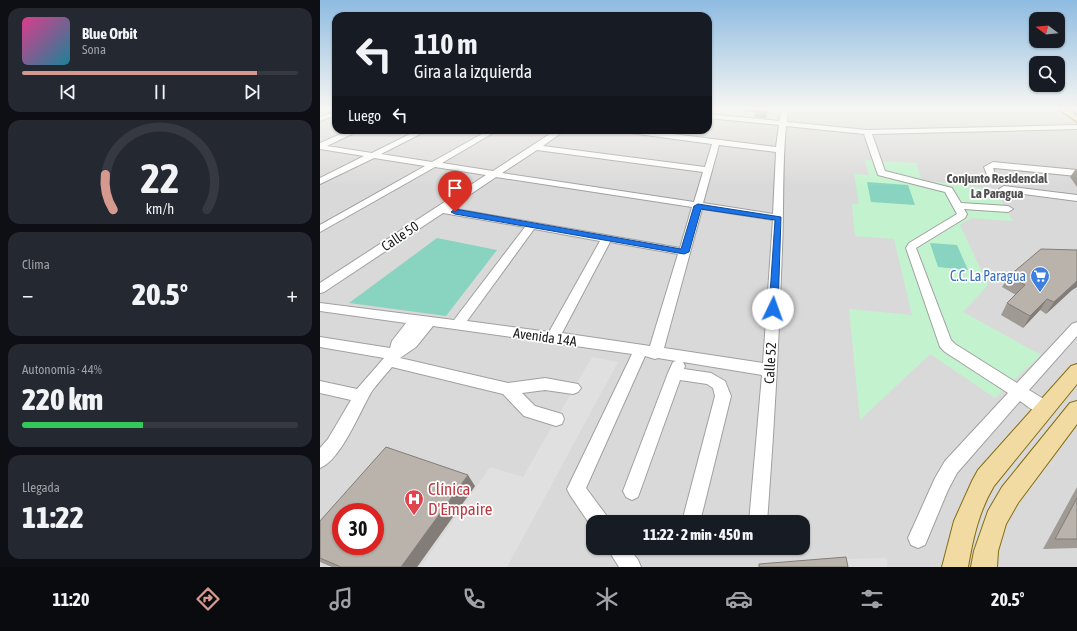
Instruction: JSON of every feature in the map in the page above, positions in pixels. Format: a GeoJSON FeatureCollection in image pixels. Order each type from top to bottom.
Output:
{"type":"FeatureCollection","features":[{"type":"Feature","properties":{"kind":"main road"},"geometry":{"type":"LineString","coordinates":[[955,567],[962,529],[976,493],[986,478],[1077,371]]}},
{"type":"Feature","properties":{"kind":"main road"},"geometry":{"type":"LineString","coordinates":[[984,567],[986,550],[996,519],[1010,495],[1077,409]]}},
{"type":"Feature","properties":{"kind":"street"},"geometry":{"type":"LineString","coordinates":[[320,146],[346,134]]}},
{"type":"Feature","properties":{"kind":"street"},"geometry":{"type":"LineString","coordinates":[[320,181],[415,134]]}},
{"type":"Feature","properties":{"kind":"street"},"geometry":{"type":"LineString","coordinates":[[320,229],[486,134]]}},
{"type":"Feature","properties":{"kind":"street","name":"Calle 50"},"geometry":{"type":"LineString","coordinates":[[320,290],[439,209],[554,134]]}},
{"type":"Feature","properties":{"kind":"street"},"geometry":{"type":"LineString","coordinates":[[658,134],[780,150]]}},
{"type":"Feature","properties":{"kind":"street","name":"Calle 52"},"geometry":{"type":"LineString","coordinates":[[759,515],[770,370],[779,218],[781,134]]}},
{"type":"Feature","properties":{"kind":"street"},"geometry":{"type":"LineString","coordinates":[[869,134],[881,173],[949,190],[962,214],[913,245],[912,250],[947,346],[1046,409]]}},
{"type":"Feature","properties":{"kind":"street"},"geometry":{"type":"LineString","coordinates":[[594,515],[576,489],[648,353],[684,252],[716,142]]}},
{"type":"Feature","properties":{"kind":"street"},"geometry":{"type":"LineString","coordinates":[[320,146],[431,165],[779,218]]}},
{"type":"Feature","properties":{"kind":"street"},"geometry":{"type":"LineString","coordinates":[[534,147],[708,170]]}},
{"type":"Feature","properties":{"kind":"street"},"geometry":{"type":"LineString","coordinates":[[993,180],[988,167],[993,165],[1077,173]]}},
{"type":"Feature","properties":{"kind":"street"},"geometry":{"type":"LineString","coordinates":[[1004,189],[1077,198]]}},
{"type":"Feature","properties":{"kind":"street"},"geometry":{"type":"LineString","coordinates":[[958,206],[1008,209]]}},
{"type":"Feature","properties":{"kind":"street"},"geometry":{"type":"LineString","coordinates":[[439,209],[684,252]]}},
{"type":"Feature","properties":{"kind":"street"},"geometry":{"type":"LineString","coordinates":[[458,324],[532,225]]}},
{"type":"Feature","properties":{"kind":"street"},"geometry":{"type":"LineString","coordinates":[[553,337],[607,238]]}},
{"type":"Feature","properties":{"kind":"street","name":"Avenida 14A"},"geometry":{"type":"LineString","coordinates":[[320,307],[553,337],[648,353],[770,370]]}},
{"type":"Feature","properties":{"kind":"street"},"geometry":{"type":"LineString","coordinates":[[394,356],[397,345],[416,319]]}},
{"type":"Feature","properties":{"kind":"street"},"geometry":{"type":"LineString","coordinates":[[320,460],[334,444],[361,396],[394,356],[411,343],[430,321]]}},
{"type":"Feature","properties":{"kind":"street"},"geometry":{"type":"LineString","coordinates":[[918,538],[941,484],[952,467],[1077,327]]}},
{"type":"Feature","properties":{"kind":"street"},"geometry":{"type":"LineString","coordinates":[[322,342],[394,356],[508,389],[545,384],[573,388]]}},
{"type":"Feature","properties":{"kind":"street"},"geometry":{"type":"LineString","coordinates":[[632,490],[681,358]]}},
{"type":"Feature","properties":{"kind":"street"},"geometry":{"type":"LineString","coordinates":[[675,373],[712,379],[720,385],[723,396],[693,514]]}},
{"type":"Feature","properties":{"kind":"street"},"geometry":{"type":"LineString","coordinates":[[320,387],[361,396]]}},
{"type":"Feature","properties":{"kind":"street"},"geometry":{"type":"LineString","coordinates":[[508,389],[530,411],[556,419]]}},
{"type":"Feature","properties":{"kind":"street"},"geometry":{"type":"LineString","coordinates":[[622,555],[631,567]]}},
{"type":"Feature","properties":{"kind":"shaded area"},"geometry":{"type":"Polygon","coordinates":[[[320,134],[1077,134],[1077,567],[320,567],[320,134]]]}},
{"type":"Feature","properties":{"kind":"shaded area"},"geometry":{"type":"Polygon","coordinates":[[[592,357],[618,362],[507,567],[421,567],[490,467],[523,477],[592,357]]]}},
{"type":"Feature","properties":{"kind":"shaded area"},"geometry":{"type":"Polygon","coordinates":[[[887,558],[887,567],[844,567],[842,559],[887,558]]]}},
{"type":"Feature","properties":{"kind":"green space"},"geometry":{"type":"Polygon","coordinates":[[[865,160],[916,163],[922,180],[994,189],[1013,221],[971,218],[960,225],[988,285],[963,312],[1041,355],[995,398],[930,354],[860,420],[849,309],[912,315],[894,239],[855,236],[852,204],[859,204],[854,174],[869,175],[865,160]]]}},
{"type":"Feature","properties":{"kind":"green space"},"geometry":{"type":"Polygon","coordinates":[[[867,182],[908,185],[915,205],[871,202],[867,182]]]}},
{"type":"Feature","properties":{"kind":"green space"},"geometry":{"type":"Polygon","coordinates":[[[437,238],[497,250],[446,316],[349,303],[437,238]]]}},
{"type":"Feature","properties":{"kind":"green space"},"geometry":{"type":"Polygon","coordinates":[[[930,243],[957,245],[968,270],[938,267],[930,243]]]}},
{"type":"Feature","properties":{"kind":"building","name":"C.C. La Paragua"},"geometry":{"type":"Polygon","coordinates":[[[1041,249],[1077,250],[1077,281],[1054,302],[1047,299],[1030,316],[1007,303],[1025,285],[1009,276],[1041,249]]]}},
{"type":"Feature","properties":{"kind":"building","name":"Clínica D'Empaire"},"geometry":{"type":"Polygon","coordinates":[[[386,447],[468,475],[401,567],[341,567],[320,558],[320,521],[332,508],[332,555],[384,555],[384,503],[336,503],[386,447]]]}},
{"type":"Feature","properties":{"kind":"building"},"geometry":{"type":"Polygon","coordinates":[[[1077,498],[1077,539],[1055,539],[1077,498]]]}},
{"type":"Feature","properties":{"kind":"building"},"geometry":{"type":"Polygon","coordinates":[[[846,557],[848,567],[759,567],[759,564],[846,557]]]}},
{"type":"Feature","properties":{"kind":"place","name":"C.C. La Paragua"},"geometry":{"type":"Point","coordinates":[1040,293]}},
{"type":"Feature","properties":{"kind":"place","name":"Clínica D'Empaire"},"geometry":{"type":"Point","coordinates":[414,516]}},
{"type":"Feature","properties":{"kind":"district","name":"Conjunto Residencial La Paragua"},"geometry":{"type":"Point","coordinates":[997,186]}},
{"type":"Feature","properties":{"kind":"route"},"geometry":{"type":"LineString","coordinates":[[455,212],[684,252],[698,206],[779,218],[773,309]]}}]}
